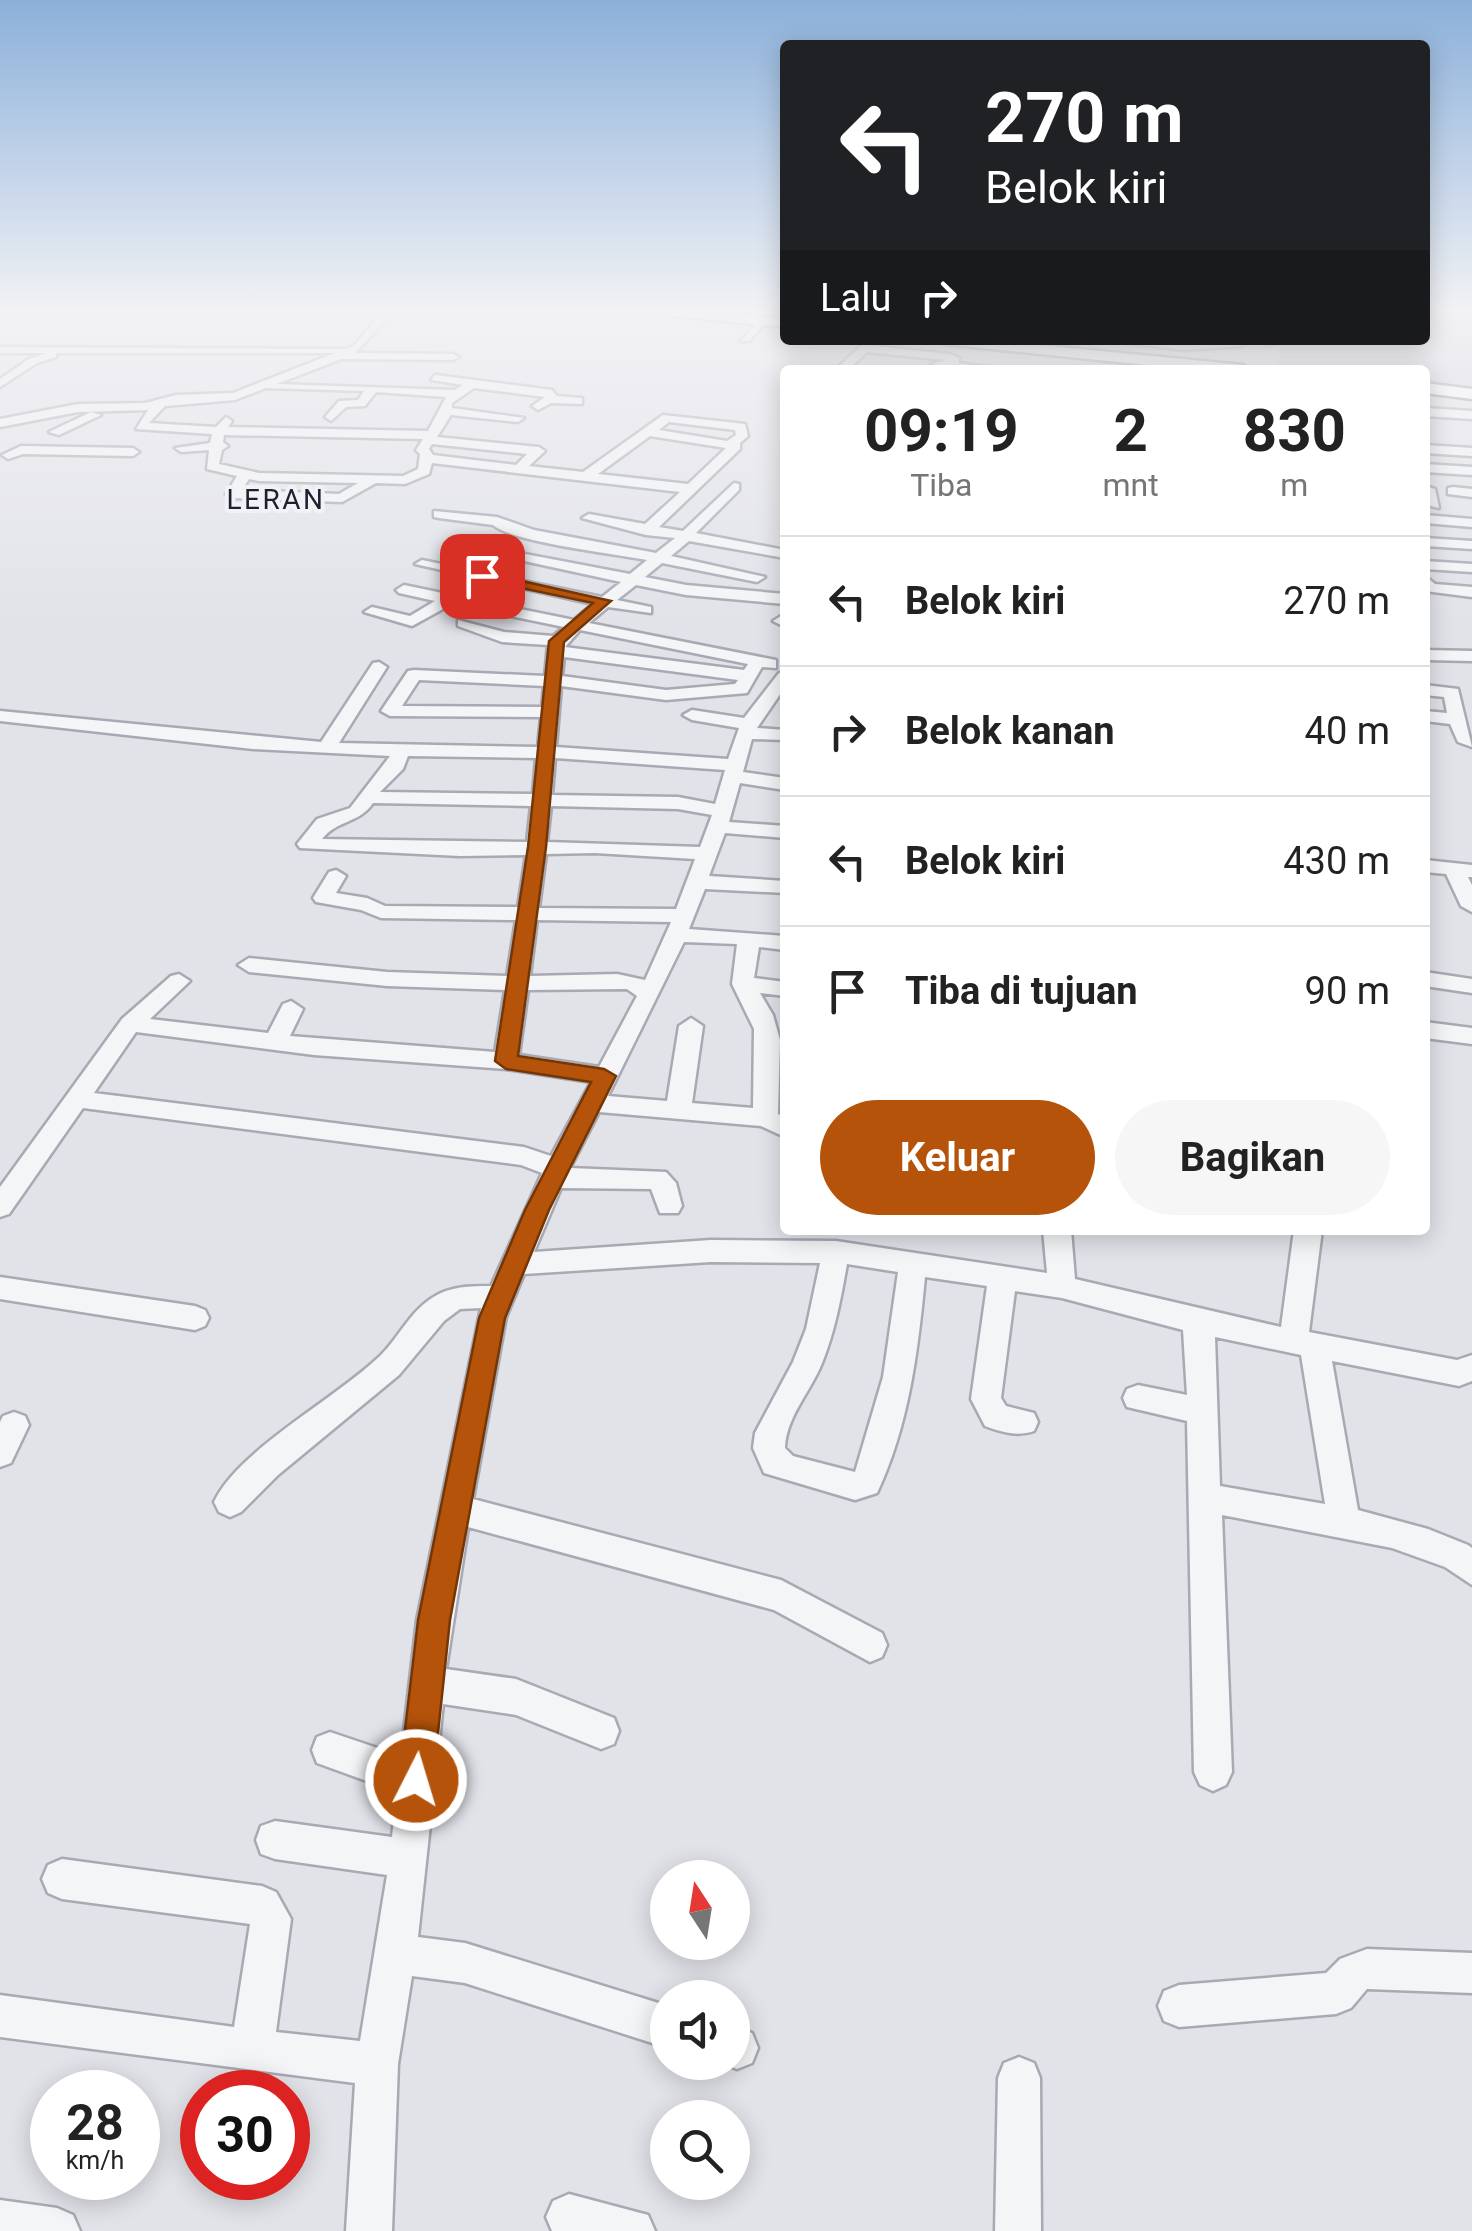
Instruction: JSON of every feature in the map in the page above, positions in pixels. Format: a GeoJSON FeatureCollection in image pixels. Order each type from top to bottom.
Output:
{"type":"FeatureCollection","features":[{"type":"Feature","properties":{"kind":"street"},"geometry":{"type":"LineString","coordinates":[[0,423],[56,414]]}},
{"type":"Feature","properties":{"kind":"street"},"geometry":{"type":"LineString","coordinates":[[55,432],[95,414]]}},
{"type":"Feature","properties":{"kind":"street"},"geometry":{"type":"LineString","coordinates":[[150,414],[140,426],[217,439],[318,448]]}},
{"type":"Feature","properties":{"kind":"street"},"geometry":{"type":"LineString","coordinates":[[210,414],[248,416]]}},
{"type":"Feature","properties":{"kind":"street"},"geometry":{"type":"LineString","coordinates":[[406,414],[539,450],[522,467]]}},
{"type":"Feature","properties":{"kind":"street"},"geometry":{"type":"LineString","coordinates":[[425,414],[522,467],[692,489]]}},
{"type":"Feature","properties":{"kind":"street"},"geometry":{"type":"LineString","coordinates":[[230,416],[217,439],[212,462],[216,468],[244,476],[372,480],[416,477],[424,471],[438,423],[446,414]]}},
{"type":"Feature","properties":{"kind":"street"},"geometry":{"type":"LineString","coordinates":[[366,450],[438,423],[489,414]]}},
{"type":"Feature","properties":{"kind":"street"},"geometry":{"type":"LineString","coordinates":[[314,417],[368,418]]}},
{"type":"Feature","properties":{"kind":"street"},"geometry":{"type":"LineString","coordinates":[[587,476],[637,448],[649,432],[668,418],[741,426],[742,436],[708,474],[646,530]]}},
{"type":"Feature","properties":{"kind":"street"},"geometry":{"type":"LineString","coordinates":[[422,420],[438,423]]}},
{"type":"Feature","properties":{"kind":"street"},"geometry":{"type":"LineString","coordinates":[[181,448],[217,439],[438,423],[517,425]]}},
{"type":"Feature","properties":{"kind":"street"},"geometry":{"type":"LineString","coordinates":[[649,432],[728,451]]}},
{"type":"Feature","properties":{"kind":"street"},"geometry":{"type":"LineString","coordinates":[[1430,449],[1472,452]]}},
{"type":"Feature","properties":{"kind":"street"},"geometry":{"type":"LineString","coordinates":[[3,457],[20,450],[133,452]]}},
{"type":"Feature","properties":{"kind":"street"},"geometry":{"type":"LineString","coordinates":[[676,452],[728,451]]}},
{"type":"Feature","properties":{"kind":"street"},"geometry":{"type":"LineString","coordinates":[[608,461],[624,464]]}},
{"type":"Feature","properties":{"kind":"street"},"geometry":{"type":"LineString","coordinates":[[212,462],[322,465]]}},
{"type":"Feature","properties":{"kind":"street"},"geometry":{"type":"LineString","coordinates":[[1430,468],[1472,471]]}},
{"type":"Feature","properties":{"kind":"street"},"geometry":{"type":"LineString","coordinates":[[691,472],[708,474]]}},
{"type":"Feature","properties":{"kind":"street"},"geometry":{"type":"LineString","coordinates":[[244,476],[233,494],[342,498],[372,480]]}},
{"type":"Feature","properties":{"kind":"street"},"geometry":{"type":"LineString","coordinates":[[506,1061],[537,847],[557,646],[575,625],[684,538],[734,486]]}},
{"type":"Feature","properties":{"kind":"street"},"geometry":{"type":"LineString","coordinates":[[1454,491],[1472,493]]}},
{"type":"Feature","properties":{"kind":"street"},"geometry":{"type":"LineString","coordinates":[[1430,496],[1434,505]]}},
{"type":"Feature","properties":{"kind":"street"},"geometry":{"type":"LineString","coordinates":[[439,514],[496,520],[522,532],[757,577]]}},
{"type":"Feature","properties":{"kind":"street"},"geometry":{"type":"LineString","coordinates":[[589,518],[780,553]]}},
{"type":"Feature","properties":{"kind":"street"},"geometry":{"type":"LineString","coordinates":[[1430,520],[1472,523]]}},
{"type":"Feature","properties":{"kind":"street"},"geometry":{"type":"LineString","coordinates":[[1430,542],[1472,545]]}},
{"type":"Feature","properties":{"kind":"street"},"geometry":{"type":"LineString","coordinates":[[452,544],[720,594],[780,598]]}},
{"type":"Feature","properties":{"kind":"street"},"geometry":{"type":"LineString","coordinates":[[372,612],[412,622],[512,556]]}},
{"type":"Feature","properties":{"kind":"street"},"geometry":{"type":"LineString","coordinates":[[422,564],[646,610]]}},
{"type":"Feature","properties":{"kind":"street"},"geometry":{"type":"LineString","coordinates":[[1430,566],[1472,568]]}},
{"type":"Feature","properties":{"kind":"street"},"geometry":{"type":"LineString","coordinates":[[720,594],[774,572]]}},
{"type":"Feature","properties":{"kind":"street"},"geometry":{"type":"LineString","coordinates":[[1430,586],[1472,592]]}},
{"type":"Feature","properties":{"kind":"street"},"geometry":{"type":"LineString","coordinates":[[404,590],[575,625],[758,701]]}},
{"type":"Feature","properties":{"kind":"street"},"geometry":{"type":"LineString","coordinates":[[464,623],[502,637],[557,646],[758,701]]}},
{"type":"Feature","properties":{"kind":"street"},"geometry":{"type":"LineString","coordinates":[[1430,654],[1472,656]]}},
{"type":"Feature","properties":{"kind":"street"},"geometry":{"type":"LineString","coordinates":[[327,747],[380,667]]}},
{"type":"Feature","properties":{"kind":"street"},"geometry":{"type":"LineString","coordinates":[[369,2231],[376,2064],[408,1859],[426,1684],[455,1509],[499,1297],[554,1173],[650,994],[720,819],[732,771],[758,701],[780,673]]}},
{"type":"Feature","properties":{"kind":"street"},"geometry":{"type":"LineString","coordinates":[[390,711],[412,675],[553,681],[666,695],[741,689],[758,701],[780,729]]}},
{"type":"Feature","properties":{"kind":"street"},"geometry":{"type":"LineString","coordinates":[[692,715],[758,701],[780,681]]}},
{"type":"Feature","properties":{"kind":"street"},"geometry":{"type":"LineString","coordinates":[[1430,691],[1452,693],[1456,720],[1464,738],[1472,742]]}},
{"type":"Feature","properties":{"kind":"street"},"geometry":{"type":"LineString","coordinates":[[350,710],[552,712]]}},
{"type":"Feature","properties":{"kind":"street"},"geometry":{"type":"LineString","coordinates":[[0,716],[327,747],[545,751],[732,771],[780,783]]}},
{"type":"Feature","properties":{"kind":"street"},"geometry":{"type":"LineString","coordinates":[[1430,717],[1456,720]]}},
{"type":"Feature","properties":{"kind":"street"},"geometry":{"type":"LineString","coordinates":[[401,750],[396,765],[357,812],[324,823],[307,845],[460,850],[641,848],[701,854],[700,871]]}},
{"type":"Feature","properties":{"kind":"street"},"geometry":{"type":"LineString","coordinates":[[367,796],[678,803],[720,819],[780,831]]}},
{"type":"Feature","properties":{"kind":"street"},"geometry":{"type":"LineString","coordinates":[[1430,867],[1463,870],[1472,906]]}},
{"type":"Feature","properties":{"kind":"street"},"geometry":{"type":"LineString","coordinates":[[700,871],[780,887]]}},
{"type":"Feature","properties":{"kind":"street"},"geometry":{"type":"LineString","coordinates":[[336,876],[323,898],[366,904],[380,912],[528,912],[679,926],[780,942]]}},
{"type":"Feature","properties":{"kind":"street"},"geometry":{"type":"LineString","coordinates":[[130,1024],[276,1042],[506,1061],[678,1111],[775,1123],[776,1058],[766,1028],[743,984],[742,963],[750,939]]}},
{"type":"Feature","properties":{"kind":"street"},"geometry":{"type":"LineString","coordinates":[[249,965],[317,974],[520,982],[617,980],[632,982],[650,994]]}},
{"type":"Feature","properties":{"kind":"street"},"geometry":{"type":"LineString","coordinates":[[1430,980],[1472,986]]}},
{"type":"Feature","properties":{"kind":"street"},"geometry":{"type":"LineString","coordinates":[[0,1207],[130,1024],[179,981]]}},
{"type":"Feature","properties":{"kind":"street"},"geometry":{"type":"LineString","coordinates":[[743,984],[780,988]]}},
{"type":"Feature","properties":{"kind":"street"},"geometry":{"type":"LineString","coordinates":[[276,1042],[291,1008]]}},
{"type":"Feature","properties":{"kind":"street"},"geometry":{"type":"LineString","coordinates":[[678,1111],[691,1026]]}},
{"type":"Feature","properties":{"kind":"street"},"geometry":{"type":"LineString","coordinates":[[1430,1031],[1472,1036]]}},
{"type":"Feature","properties":{"kind":"street"},"geometry":{"type":"LineString","coordinates":[[78,1099],[422,1135]]}},
{"type":"Feature","properties":{"kind":"street"},"geometry":{"type":"LineString","coordinates":[[234,1104],[515,1148],[554,1173],[656,1179],[663,1182],[668,1206]]}},
{"type":"Feature","properties":{"kind":"street"},"geometry":{"type":"LineString","coordinates":[[1057,1235],[1062,1287]]}},
{"type":"Feature","properties":{"kind":"street"},"geometry":{"type":"LineString","coordinates":[[1308,1235],[1304,1342],[1344,1524]]}},
{"type":"Feature","properties":{"kind":"street"},"geometry":{"type":"LineString","coordinates":[[512,1264],[711,1251],[836,1252],[1062,1287],[1194,1321],[1459,1373],[1472,1367]]}},
{"type":"Feature","properties":{"kind":"street"},"geometry":{"type":"LineString","coordinates":[[836,1252],[820,1329],[807,1365],[770,1433],[769,1448],[776,1463],[788,1469],[855,1486],[866,1483],[887,1422],[904,1345],[912,1266]]}},
{"type":"Feature","properties":{"kind":"street"},"geometry":{"type":"LineString","coordinates":[[1002,1280],[986,1399],[996,1417],[1023,1422]]}},
{"type":"Feature","properties":{"kind":"street"},"geometry":{"type":"LineString","coordinates":[[0,1288],[195,1318]]}},
{"type":"Feature","properties":{"kind":"street"},"geometry":{"type":"LineString","coordinates":[[230,1502],[270,1465],[356,1398],[403,1352],[424,1320],[454,1298],[499,1297]]}},
{"type":"Feature","properties":{"kind":"street"},"geometry":{"type":"LineString","coordinates":[[1194,1321],[1200,1336],[1204,1411],[1213,1772]]}},
{"type":"Feature","properties":{"kind":"street"},"geometry":{"type":"LineString","coordinates":[[1138,1398],[1204,1411]]}},
{"type":"Feature","properties":{"kind":"street"},"geometry":{"type":"LineString","coordinates":[[1207,1498],[1416,1538],[1466,1560],[1472,1569]]}},
{"type":"Feature","properties":{"kind":"street"},"geometry":{"type":"LineString","coordinates":[[455,1509],[781,1596],[870,1645]]}},
{"type":"Feature","properties":{"kind":"street"},"geometry":{"type":"LineString","coordinates":[[426,1684],[516,1697],[601,1730]]}},
{"type":"Feature","properties":{"kind":"street"},"geometry":{"type":"LineString","coordinates":[[330,1750],[416,1780]]}},
{"type":"Feature","properties":{"kind":"street"},"geometry":{"type":"LineString","coordinates":[[275,1840],[408,1859]]}},
{"type":"Feature","properties":{"kind":"street"},"geometry":{"type":"LineString","coordinates":[[62,1879],[262,1906],[270,1920],[252,2050]]}},
{"type":"Feature","properties":{"kind":"street"},"geometry":{"type":"LineString","coordinates":[[395,1954],[466,1964],[650,2021]]}},
{"type":"Feature","properties":{"kind":"street"},"geometry":{"type":"LineString","coordinates":[[1179,2006],[1336,1993],[1354,1972],[1367,1969],[1472,1973]]}},
{"type":"Feature","properties":{"kind":"street"},"geometry":{"type":"LineString","coordinates":[[0,2016],[376,2064]]}},
{"type":"Feature","properties":{"kind":"street"},"geometry":{"type":"LineString","coordinates":[[1018,2078],[1018,2231]]}},
{"type":"Feature","properties":{"kind":"street"},"geometry":{"type":"LineString","coordinates":[[569,2217],[632,2231]]}},
{"type":"Feature","properties":{"kind":"street"},"geometry":{"type":"LineString","coordinates":[[0,2223],[57,2231]]}},
{"type":"Feature","properties":{"kind":"district","name":"LERAN"},"geometry":{"type":"Point","coordinates":[276,499]}},
{"type":"Feature","properties":{"kind":"route"},"geometry":{"type":"LineString","coordinates":[[416,1780],[434,1620],[492,1318],[512,1264],[604,1076],[506,1061],[540,823],[557,641],[604,601],[482,576]]}}]}
